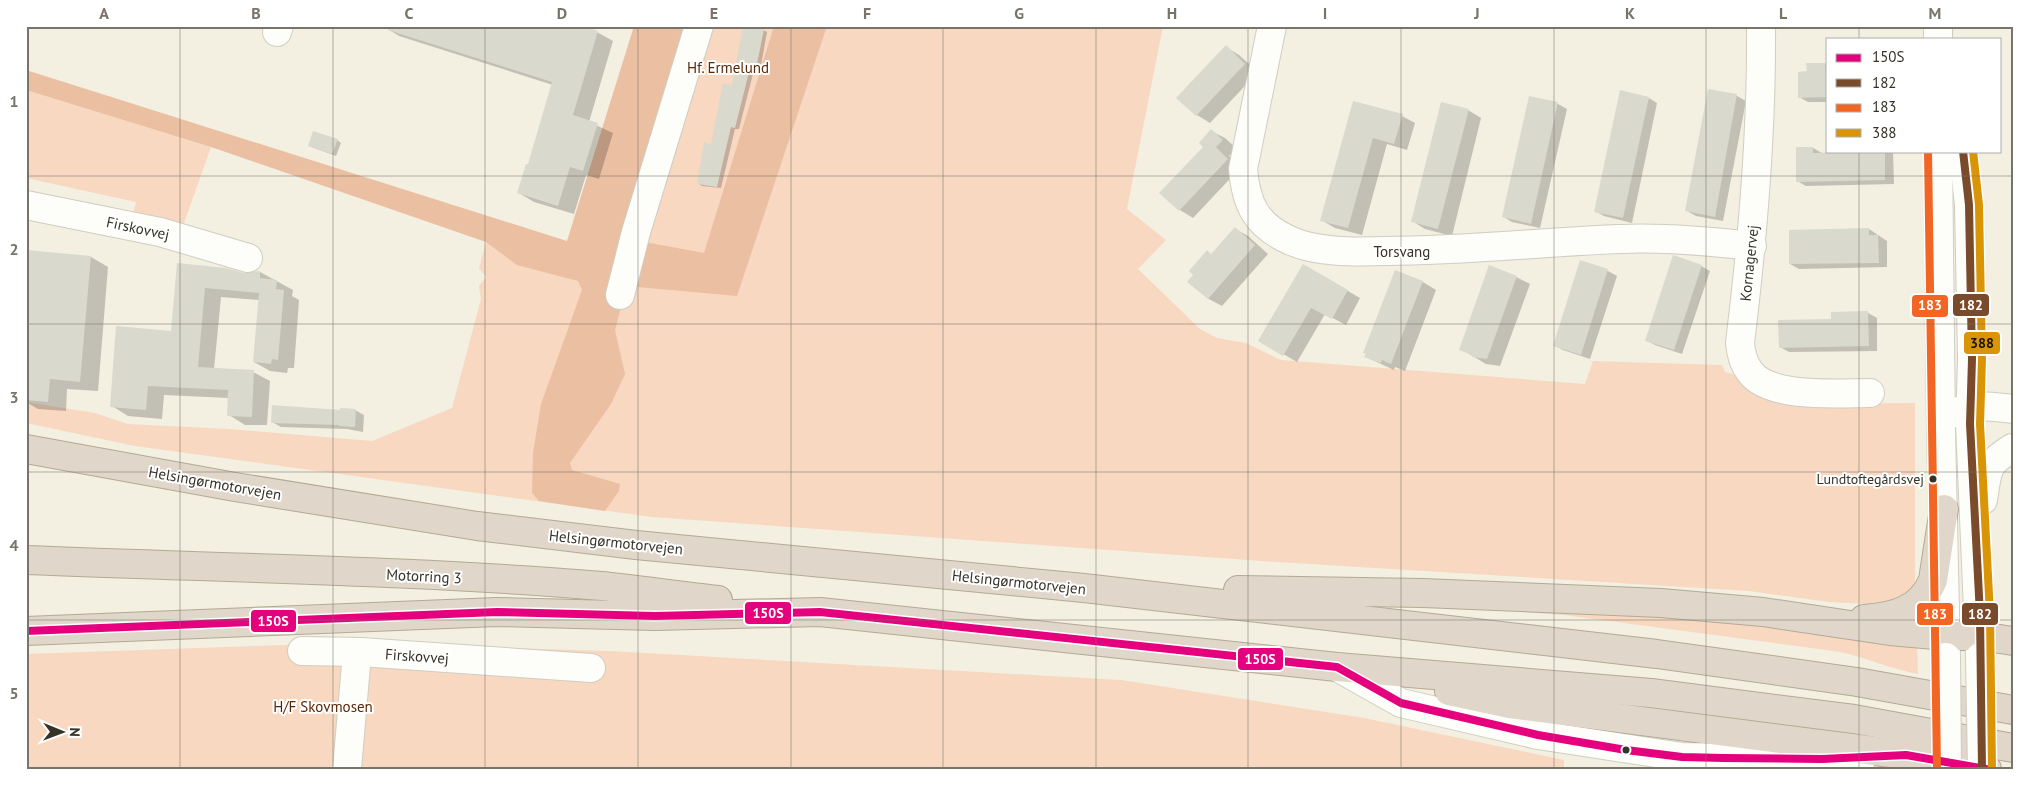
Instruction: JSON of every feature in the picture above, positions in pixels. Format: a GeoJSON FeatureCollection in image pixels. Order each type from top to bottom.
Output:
{"type":"FeatureCollection","features":[{"type":"Feature","properties":{"kind":"highway","name":"Helsingørmotorvejen"},"geometry":{"type":"LineString","coordinates":[[26,449],[235,487],[476,526],[636,545],[1084,588],[1657,654],[1857,682],[2013,710]]}},
{"type":"Feature","properties":{"kind":"highway"},"geometry":{"type":"LineString","coordinates":[[1830,621],[1886,617],[1918,604],[1929,591],[1933,580],[1944,510]]}},
{"type":"Feature","properties":{"kind":"highway","name":"Motorring 3"},"geometry":{"type":"LineString","coordinates":[[26,560],[405,574],[602,586],[820,612]]}},
{"type":"Feature","properties":{"kind":"highway"},"geometry":{"type":"LineString","coordinates":[[1084,588],[1413,593],[1642,602],[1710,607],[1830,621],[1890,631],[1963,650],[2013,641]]}},
{"type":"Feature","properties":{"kind":"highway"},"geometry":{"type":"LineString","coordinates":[[26,631],[497,612],[655,616],[820,612],[1337,667],[1651,693],[1854,719],[2013,748]]}},
{"type":"Feature","properties":{"kind":"highway"},"geometry":{"type":"LineString","coordinates":[[1337,667],[1510,704],[1906,755],[1987,769]]}},
{"type":"Feature","properties":{"kind":"street"},"geometry":{"type":"LineString","coordinates":[[620,295],[636,232],[699,26]]}},
{"type":"Feature","properties":{"kind":"street","name":"Torsvang"},"geometry":{"type":"LineString","coordinates":[[1272,26],[1243,169],[1245,191],[1255,212],[1272,231],[1291,241],[1346,252],[1435,251],[1666,238],[1752,246]]}},
{"type":"Feature","properties":{"kind":"street","name":"Kornagervej"},"geometry":{"type":"LineString","coordinates":[[1761,26],[1758,164],[1752,246],[1740,343],[1742,359],[1751,374],[1770,385],[1789,392],[1870,393]]}},
{"type":"Feature","properties":{"kind":"street"},"geometry":{"type":"LineString","coordinates":[[1938,152],[1940,390],[1960,418],[1995,441],[2012,449]]}},
{"type":"Feature","properties":{"kind":"street"},"geometry":{"type":"LineString","coordinates":[[1963,152],[1969,205],[1972,359],[1944,510],[1963,650],[1981,736],[1982,769]]}},
{"type":"Feature","properties":{"kind":"street","name":"Firskovvej"},"geometry":{"type":"LineString","coordinates":[[26,205],[160,232],[248,258]]}},
{"type":"Feature","properties":{"kind":"street"},"geometry":{"type":"LineString","coordinates":[[1960,418],[2013,408]]}},
{"type":"Feature","properties":{"kind":"street"},"geometry":{"type":"LineString","coordinates":[[1960,418],[1976,552]]}},
{"type":"Feature","properties":{"kind":"street"},"geometry":{"type":"LineString","coordinates":[[1947,769],[1988,468],[1995,459],[2012,449]]}},
{"type":"Feature","properties":{"kind":"street","name":"Firskovvej"},"geometry":{"type":"LineString","coordinates":[[302,651],[361,652],[590,668]]}},
{"type":"Feature","properties":{"kind":"street"},"geometry":{"type":"LineString","coordinates":[[347,769],[356,665],[361,652]]}},
{"type":"Feature","properties":{"kind":"green space","name":"Hf. Ermelund"},"geometry":{"type":"Polygon","coordinates":[[[707,26],[1163,26],[1127,209],[1166,240],[1138,269],[1200,329],[1217,338],[1246,343],[1281,360],[1585,384],[1593,361],[1722,365],[1725,372],[1733,374],[1793,404],[1915,403],[1915,589],[1887,605],[1829,602],[1749,591],[1261,561],[652,517],[135,446],[26,423],[26,402],[95,413],[128,424],[229,429],[372,441],[452,408],[481,299],[479,286],[486,277],[479,268],[486,242],[567,241],[707,26]]]}},
{"type":"Feature","properties":{"kind":"green space"},"geometry":{"type":"Polygon","coordinates":[[[26,90],[211,147],[184,223],[133,214],[136,202],[26,178],[26,90]]]}},
{"type":"Feature","properties":{"kind":"green space"},"geometry":{"type":"Polygon","coordinates":[[[1522,609],[1719,621],[1917,642],[1918,674],[1841,652],[1564,615],[1523,612],[1522,609]]]}},
{"type":"Feature","properties":{"kind":"green space","name":"H/F Skovmosen"},"geometry":{"type":"Polygon","coordinates":[[[342,643],[610,651],[1121,680],[1364,718],[1564,760],[1564,769],[26,769],[26,654],[342,643]]]}},
{"type":"Feature","properties":{"kind":"shaded area"},"geometry":{"type":"Polygon","coordinates":[[[634,26],[689,26],[634,240],[704,253],[774,26],[827,26],[737,296],[637,287],[620,311],[615,330],[625,374],[611,404],[570,463],[572,470],[620,484],[619,491],[605,511],[539,501],[532,493],[533,453],[541,404],[582,290],[578,281],[517,265],[486,242],[211,147],[26,90],[26,70],[567,241],[634,26]]]}},
{"type":"Feature","properties":{"kind":"building"},"geometry":{"type":"Polygon","coordinates":[[[388,26],[584,26],[598,31],[573,115],[598,123],[583,171],[570,167],[558,206],[517,193],[526,164],[528,164],[552,82],[388,30],[388,26]]]}},
{"type":"Feature","properties":{"kind":"building"},"geometry":{"type":"Polygon","coordinates":[[[743,26],[764,29],[756,69],[750,68],[735,128],[731,127],[717,187],[697,184],[704,142],[711,144],[723,83],[732,85],[743,26]]]}},
{"type":"Feature","properties":{"kind":"building"},"geometry":{"type":"Polygon","coordinates":[[[1226,45],[1245,64],[1196,116],[1176,98],[1226,45]]]}},
{"type":"Feature","properties":{"kind":"building"},"geometry":{"type":"Polygon","coordinates":[[[1806,63],[1825,63],[1826,97],[1798,98],[1798,72],[1807,71],[1806,63]]]}},
{"type":"Feature","properties":{"kind":"building"},"geometry":{"type":"Polygon","coordinates":[[[1708,89],[1737,94],[1715,217],[1685,211],[1708,89]]]}},
{"type":"Feature","properties":{"kind":"building"},"geometry":{"type":"Polygon","coordinates":[[[1620,90],[1649,97],[1623,218],[1594,212],[1620,90]]]}},
{"type":"Feature","properties":{"kind":"building"},"geometry":{"type":"Polygon","coordinates":[[[1529,96],[1558,102],[1531,224],[1502,217],[1529,96]]]}},
{"type":"Feature","properties":{"kind":"building"},"geometry":{"type":"Polygon","coordinates":[[[1353,101],[1403,114],[1394,144],[1373,138],[1348,228],[1320,221],[1353,101]]]}},
{"type":"Feature","properties":{"kind":"building"},"geometry":{"type":"Polygon","coordinates":[[[1441,102],[1469,109],[1438,229],[1411,222],[1441,102]]]}},
{"type":"Feature","properties":{"kind":"building"},"geometry":{"type":"Polygon","coordinates":[[[1211,129],[1223,140],[1216,147],[1228,159],[1179,211],[1159,193],[1203,147],[1199,143],[1211,129]]]}},
{"type":"Feature","properties":{"kind":"building"},"geometry":{"type":"Polygon","coordinates":[[[313,131],[338,139],[332,154],[308,146],[313,131]]]}},
{"type":"Feature","properties":{"kind":"building"},"geometry":{"type":"Polygon","coordinates":[[[1796,147],[1813,147],[1813,153],[1885,152],[1885,180],[1796,182],[1796,147]]]}},
{"type":"Feature","properties":{"kind":"building"},"geometry":{"type":"Polygon","coordinates":[[[1235,227],[1255,245],[1208,299],[1187,282],[1193,275],[1189,271],[1207,250],[1211,254],[1235,227]]]}},
{"type":"Feature","properties":{"kind":"building"},"geometry":{"type":"Polygon","coordinates":[[[1869,228],[1869,235],[1878,235],[1879,263],[1789,264],[1789,230],[1869,228]]]}},
{"type":"Feature","properties":{"kind":"building"},"geometry":{"type":"Polygon","coordinates":[[[27,250],[91,256],[80,382],[50,379],[48,402],[26,400],[27,250]]]}},
{"type":"Feature","properties":{"kind":"building"},"geometry":{"type":"Polygon","coordinates":[[[1673,255],[1702,265],[1674,350],[1645,341],[1673,255]]]}},
{"type":"Feature","properties":{"kind":"building"},"geometry":{"type":"Polygon","coordinates":[[[1580,260],[1608,269],[1581,355],[1553,346],[1580,260]]]}},
{"type":"Feature","properties":{"kind":"building"},"geometry":{"type":"Polygon","coordinates":[[[177,263],[226,268],[244,273],[260,271],[260,278],[277,280],[276,289],[284,290],[278,360],[272,359],[271,364],[253,362],[259,293],[205,288],[198,367],[254,370],[252,417],[227,416],[228,390],[148,386],[146,410],[110,407],[116,326],[171,331],[177,263]]]}},
{"type":"Feature","properties":{"kind":"building"},"geometry":{"type":"Polygon","coordinates":[[[1303,264],[1348,290],[1332,319],[1311,308],[1283,356],[1258,341],[1303,264]]]}},
{"type":"Feature","properties":{"kind":"building"},"geometry":{"type":"Polygon","coordinates":[[[1489,265],[1517,276],[1487,359],[1472,357],[1472,355],[1459,350],[1489,265]]]}},
{"type":"Feature","properties":{"kind":"building"},"geometry":{"type":"Polygon","coordinates":[[[1395,270],[1423,281],[1391,364],[1382,360],[1381,363],[1364,357],[1366,354],[1363,353],[1395,270]]]}},
{"type":"Feature","properties":{"kind":"building"},"geometry":{"type":"Polygon","coordinates":[[[1868,311],[1869,346],[1779,348],[1778,320],[1831,319],[1831,312],[1868,311]]]}},
{"type":"Feature","properties":{"kind":"building"},"geometry":{"type":"Polygon","coordinates":[[[272,405],[340,410],[340,408],[356,409],[355,427],[271,423],[272,405]]]}},
{"type":"Feature","properties":{"kind":"transit line","name":"183"},"geometry":{"type":"LineString","coordinates":[[1928,152],[1937,769]]}},
{"type":"Feature","properties":{"kind":"transit line","name":"182"},"geometry":{"type":"LineString","coordinates":[[1963,152],[1969,205],[1972,359],[1970,424],[1980,615],[1982,769]]}},
{"type":"Feature","properties":{"kind":"transit line","name":"388"},"geometry":{"type":"LineString","coordinates":[[1973,152],[1979,205],[1982,359],[1980,424],[1990,614],[1992,769]]}},
{"type":"Feature","properties":{"kind":"transit line","name":"150S"},"geometry":{"type":"LineString","coordinates":[[26,631],[497,612],[655,616],[820,612],[1337,667],[1401,703],[1538,735],[1626,750],[1682,757],[1723,758],[1822,759],[1906,755],[1986,769]]}},
{"type":"Feature","properties":{"kind":"place","name":"Lundtoftegårdsvej"},"geometry":{"type":"Point","coordinates":[1933,479]}}]}
